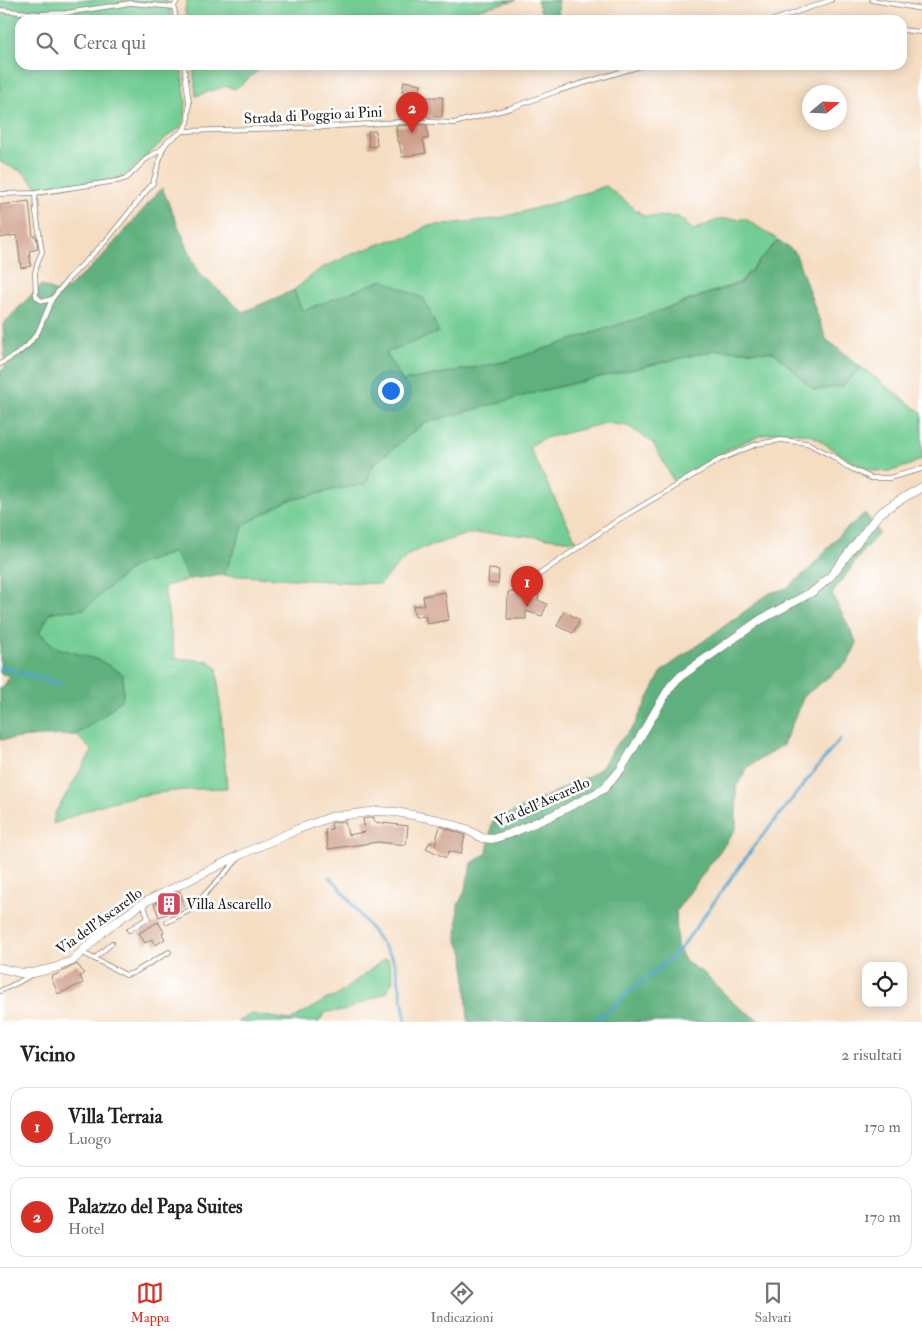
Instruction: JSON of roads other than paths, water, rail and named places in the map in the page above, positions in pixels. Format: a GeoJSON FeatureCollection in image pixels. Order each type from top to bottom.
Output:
{"type":"FeatureCollection","features":[{"type":"Feature","properties":{"kind":"street","name":"Via dell'Ascarello"},"geometry":{"type":"LineString","coordinates":[[0,968],[21,973],[33,973],[72,961],[106,929],[143,903],[242,854],[330,817],[377,811],[396,812],[439,820],[466,829],[482,838],[492,839],[509,834],[551,816],[604,789],[621,769],[670,687],[678,678],[760,620],[814,591],[830,577],[878,515],[922,487]]}},
{"type":"Feature","properties":{"kind":"lane"},"geometry":{"type":"LineString","coordinates":[[175,15],[174,7],[177,0]]}},
{"type":"Feature","properties":{"kind":"lane"},"geometry":{"type":"LineString","coordinates":[[788,15],[831,0]]}},
{"type":"Feature","properties":{"kind":"lane"},"geometry":{"type":"LineString","coordinates":[[872,0],[922,10]]}},
{"type":"Feature","properties":{"kind":"lane"},"geometry":{"type":"LineString","coordinates":[[0,10],[39,14],[66,13],[131,3],[174,7]]}},
{"type":"Feature","properties":{"kind":"lane"},"geometry":{"type":"LineString","coordinates":[[907,31],[922,31]]}},
{"type":"Feature","properties":{"kind":"lane"},"geometry":{"type":"LineString","coordinates":[[0,194],[35,193],[127,178],[145,160],[183,131],[188,122],[189,102],[185,70]]}},
{"type":"Feature","properties":{"kind":"lane","name":"Strada di Poggio ai Pini"},"geometry":{"type":"LineString","coordinates":[[183,131],[325,127],[403,121],[454,123],[510,108],[557,91],[627,70]]}},
{"type":"Feature","properties":{"kind":"lane"},"geometry":{"type":"LineString","coordinates":[[0,364],[28,345],[38,332],[52,299],[152,186],[163,148]]}},
{"type":"Feature","properties":{"kind":"lane"},"geometry":{"type":"LineString","coordinates":[[35,193],[42,252],[35,273],[36,296],[44,302],[52,299]]}},
{"type":"Feature","properties":{"kind":"lane"},"geometry":{"type":"LineString","coordinates":[[523,588],[534,578],[618,520],[718,460],[757,444],[781,440],[807,443],[871,478],[889,478],[922,469]]}},
{"type":"Feature","properties":{"kind":"lane"},"geometry":{"type":"LineString","coordinates":[[167,922],[190,910],[242,854]]}},
{"type":"Feature","properties":{"kind":"lane"},"geometry":{"type":"LineString","coordinates":[[129,930],[148,918],[143,903]]}},
{"type":"Feature","properties":{"kind":"lane"},"geometry":{"type":"LineString","coordinates":[[94,960],[112,943]]}},
{"type":"Feature","properties":{"kind":"lane"},"geometry":{"type":"LineString","coordinates":[[81,952],[126,975],[133,973],[169,952]]}},
{"type":"Feature","properties":{"kind":"lane"},"geometry":{"type":"LineString","coordinates":[[0,991],[17,984],[33,973]]}},
{"type":"Feature","properties":{"kind":"waterway"},"geometry":{"type":"LineString","coordinates":[[0,667],[60,684]]}},
{"type":"Feature","properties":{"kind":"waterway"},"geometry":{"type":"LineString","coordinates":[[588,1022],[595,1020],[617,1004],[625,995],[666,963],[681,948],[755,845],[840,739]]}},
{"type":"Feature","properties":{"kind":"waterway"},"geometry":{"type":"LineString","coordinates":[[329,877],[337,884],[392,957],[397,971],[406,1022]]}},
{"type":"Feature","properties":{"kind":"place","name":"Palazzo del Papa Suites"},"geometry":{"type":"Point","coordinates":[412,133]}},
{"type":"Feature","properties":{"kind":"place","name":"Villa Terraia"},"geometry":{"type":"Point","coordinates":[527,607]}},
{"type":"Feature","properties":{"kind":"place","name":"Villa Ascarello"},"geometry":{"type":"Point","coordinates":[169,904]}}]}
